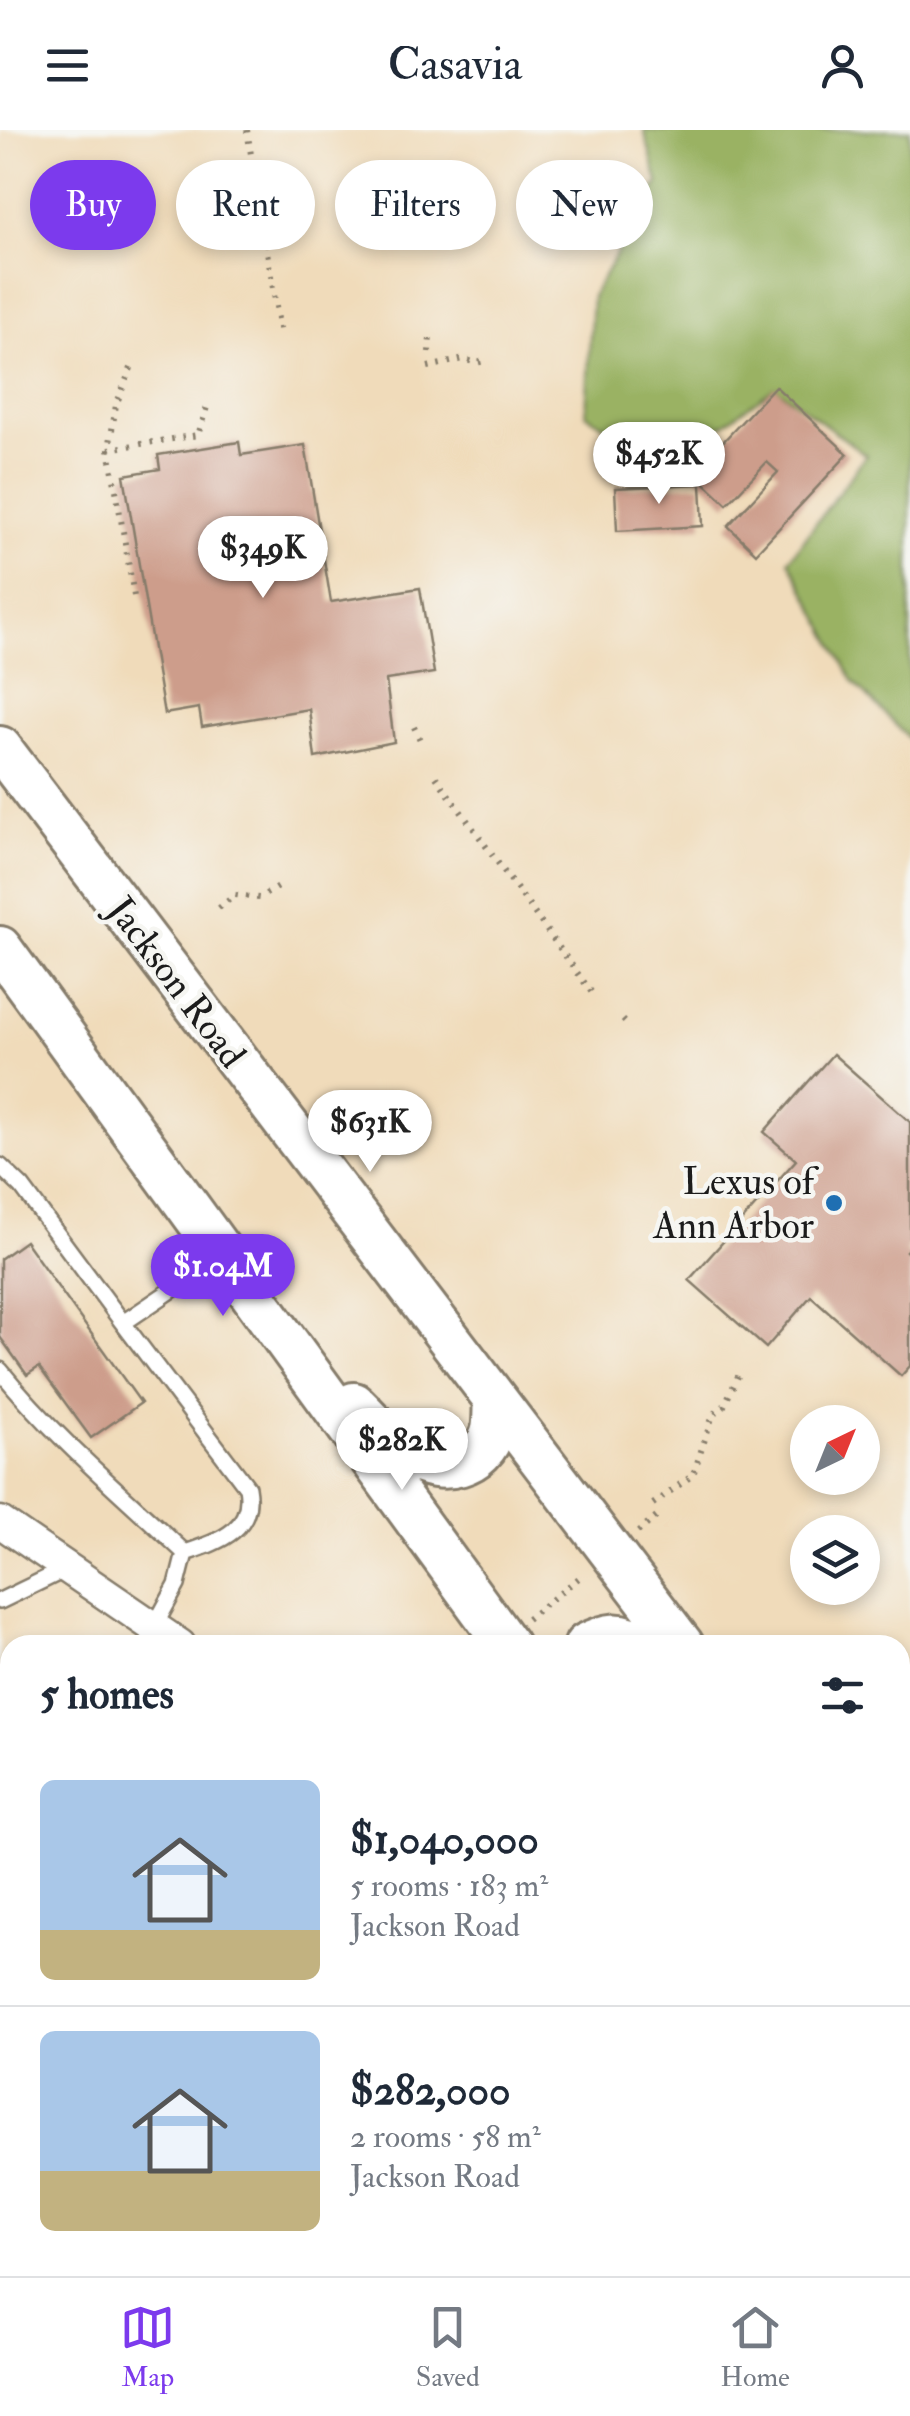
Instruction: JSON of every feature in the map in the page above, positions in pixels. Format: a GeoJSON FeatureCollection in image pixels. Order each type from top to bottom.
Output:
{"type":"FeatureCollection","features":[{"type":"Feature","properties":{"kind":"main road","name":"Jackson Road"},"geometry":{"type":"LineString","coordinates":[[0,748],[674,1635]]}},
{"type":"Feature","properties":{"kind":"main road"},"geometry":{"type":"LineString","coordinates":[[0,948],[280,1336],[516,1632]]}},
{"type":"Feature","properties":{"kind":"main road"},"geometry":{"type":"LineString","coordinates":[[280,1336],[412,1458],[438,1468],[462,1465],[479,1455],[492,1432],[494,1399]]}},
{"type":"Feature","properties":{"kind":"street"},"geometry":{"type":"LineString","coordinates":[[0,1522],[166,1635]]}},
{"type":"Feature","properties":{"kind":"lane"},"geometry":{"type":"LineString","coordinates":[[0,1166],[22,1187],[246,1487],[251,1507],[242,1524],[214,1543],[185,1553]]}},
{"type":"Feature","properties":{"kind":"lane"},"geometry":{"type":"LineString","coordinates":[[123,1323],[222,1256]]}},
{"type":"Feature","properties":{"kind":"lane"},"geometry":{"type":"LineString","coordinates":[[0,1370],[77,1456],[185,1553]]}},
{"type":"Feature","properties":{"kind":"lane"},"geometry":{"type":"LineString","coordinates":[[154,1627],[177,1585],[185,1553]]}},
{"type":"Feature","properties":{"kind":"lane"},"geometry":{"type":"LineString","coordinates":[[0,1601],[68,1568]]}},
{"type":"Feature","properties":{"kind":"path"},"geometry":{"type":"LineString","coordinates":[[247,130],[280,330]]}},
{"type":"Feature","properties":{"kind":"path"},"geometry":{"type":"LineString","coordinates":[[430,336],[430,352]]}},
{"type":"Feature","properties":{"kind":"path"},"geometry":{"type":"LineString","coordinates":[[428,367],[464,359],[476,363],[488,360]]}},
{"type":"Feature","properties":{"kind":"path"},"geometry":{"type":"LineString","coordinates":[[131,368],[116,405],[110,449],[134,596]]}},
{"type":"Feature","properties":{"kind":"path"},"geometry":{"type":"LineString","coordinates":[[110,449],[198,435],[209,401]]}},
{"type":"Feature","properties":{"kind":"path"},"geometry":{"type":"LineString","coordinates":[[414,727],[420,742]]}},
{"type":"Feature","properties":{"kind":"path"},"geometry":{"type":"LineString","coordinates":[[436,777],[592,993]]}},
{"type":"Feature","properties":{"kind":"path"},"geometry":{"type":"LineString","coordinates":[[219,908],[236,895],[260,898],[281,885]]}},
{"type":"Feature","properties":{"kind":"path"},"geometry":{"type":"LineString","coordinates":[[653,1504],[693,1475],[714,1415],[724,1406],[740,1372]]}},
{"type":"Feature","properties":{"kind":"path"},"geometry":{"type":"LineString","coordinates":[[629,1539],[660,1514]]}},
{"type":"Feature","properties":{"kind":"path"},"geometry":{"type":"LineString","coordinates":[[516,1632],[590,1569]]}},
{"type":"Feature","properties":{"kind":"green space"},"geometry":{"type":"Polygon","coordinates":[[[644,130],[910,130],[910,740],[853,681],[789,560],[866,455],[775,387],[667,465],[586,414],[592,296],[619,250],[653,250],[653,192],[658,183],[644,130]]]}},
{"type":"Feature","properties":{"kind":"building"},"geometry":{"type":"Polygon","coordinates":[[[775,386],[848,454],[756,553],[728,526],[778,472],[767,462],[727,504],[694,473],[775,386]]]}},
{"type":"Feature","properties":{"kind":"building"},"geometry":{"type":"Polygon","coordinates":[[[239,442],[241,455],[305,445],[331,602],[420,588],[434,673],[386,680],[394,742],[315,758],[309,709],[202,727],[199,708],[164,714],[124,475],[160,469],[158,455],[239,442]]]}},
{"type":"Feature","properties":{"kind":"building"},"geometry":{"type":"Polygon","coordinates":[[[701,484],[703,526],[617,531],[615,488],[701,484]]]}},
{"type":"Feature","properties":{"kind":"building","name":"Lexus of Ann Arbor"},"geometry":{"type":"Polygon","coordinates":[[[833,1054],[910,1122],[910,1247],[906,1251],[910,1255],[910,1366],[901,1376],[811,1296],[766,1348],[689,1280],[796,1160],[764,1132],[833,1054]]]}},
{"type":"Feature","properties":{"kind":"building"},"geometry":{"type":"Polygon","coordinates":[[[25,1241],[141,1403],[91,1438],[39,1367],[27,1375],[0,1337],[0,1259],[25,1241]]]}},
{"type":"Feature","properties":{"kind":"place","name":"Lexus of Ann Arbor"},"geometry":{"type":"Point","coordinates":[834,1203]}}]}
